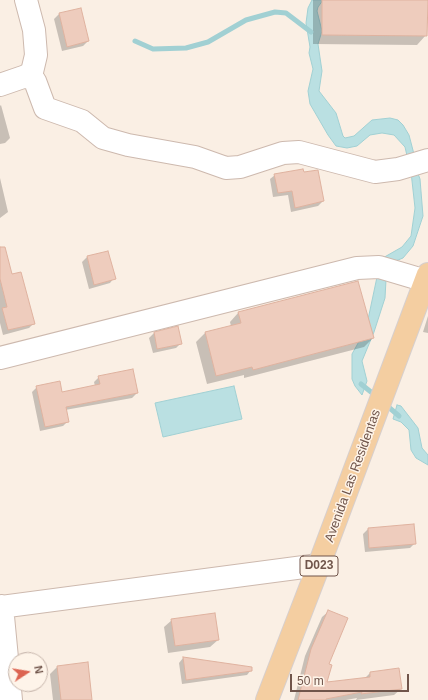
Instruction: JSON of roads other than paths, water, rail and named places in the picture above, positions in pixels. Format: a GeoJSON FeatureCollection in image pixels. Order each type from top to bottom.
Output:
{"type":"FeatureCollection","features":[{"type":"Feature","properties":{"kind":"main road","name":"Avenida Las Residentas"},"geometry":{"type":"LineString","coordinates":[[267,700],[427,277]]}},
{"type":"Feature","properties":{"kind":"street"},"geometry":{"type":"LineString","coordinates":[[0,85],[26,76],[32,72],[36,55],[34,30],[26,0]]}},
{"type":"Feature","properties":{"kind":"street"},"geometry":{"type":"LineString","coordinates":[[26,76],[35,81],[45,108],[82,121],[103,138],[128,145],[195,157],[226,168],[240,167],[283,153],[299,152],[375,172],[398,169],[428,160]]}},
{"type":"Feature","properties":{"kind":"street"},"geometry":{"type":"LineString","coordinates":[[0,358],[357,268],[387,268],[427,277]]}},
{"type":"Feature","properties":{"kind":"street"},"geometry":{"type":"LineString","coordinates":[[11,700],[1,606],[319,565]]}},
{"type":"Feature","properties":{"kind":"water"},"geometry":{"type":"Polygon","coordinates":[[[312,0],[323,0],[317,11],[322,31],[318,44],[322,71],[319,91],[336,113],[343,136],[345,138],[354,136],[372,120],[390,118],[398,120],[409,135],[415,158],[408,160],[405,147],[394,135],[382,133],[370,135],[357,146],[347,148],[336,146],[328,135],[310,104],[308,91],[313,69],[309,53],[310,47],[306,23],[308,8],[312,0]]]}},
{"type":"Feature","properties":{"kind":"water"},"geometry":{"type":"Polygon","coordinates":[[[417,171],[420,179],[423,216],[413,246],[403,258],[393,262],[381,259],[402,247],[411,236],[415,208],[411,172],[417,171]]]}},
{"type":"Feature","properties":{"kind":"water"},"geometry":{"type":"Polygon","coordinates":[[[377,277],[386,280],[385,298],[374,332],[362,361],[367,381],[362,395],[352,379],[352,354],[366,329],[377,277]]]}},
{"type":"Feature","properties":{"kind":"water"},"geometry":{"type":"Polygon","coordinates":[[[234,386],[242,419],[163,437],[155,403],[234,386]]]}},
{"type":"Feature","properties":{"kind":"water"},"geometry":{"type":"Polygon","coordinates":[[[397,405],[401,406],[418,428],[422,448],[428,455],[428,465],[416,458],[411,450],[409,430],[401,422],[393,419],[397,405]]]}},
{"type":"Feature","properties":{"kind":"waterway"},"geometry":{"type":"LineString","coordinates":[[135,41],[153,49],[186,48],[208,42],[246,20],[275,12],[286,13],[311,32]]}},
{"type":"Feature","properties":{"kind":"waterway"},"geometry":{"type":"LineString","coordinates":[[361,384],[376,396]]}},
{"type":"Feature","properties":{"kind":"waterway"},"geometry":{"type":"LineString","coordinates":[[385,404],[399,416]]}}]}
